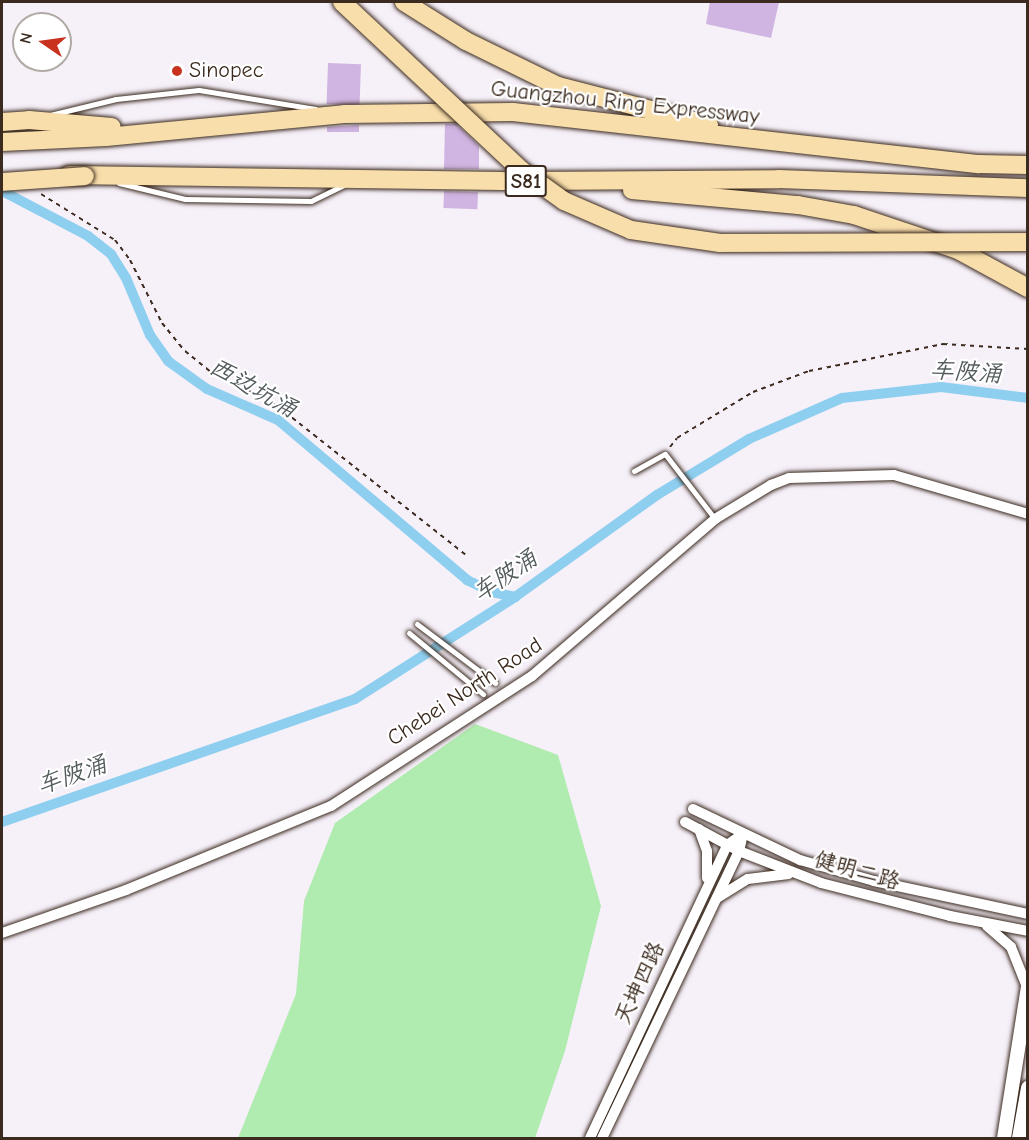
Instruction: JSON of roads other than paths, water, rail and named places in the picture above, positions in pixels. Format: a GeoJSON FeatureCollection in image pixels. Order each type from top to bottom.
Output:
{"type":"FeatureCollection","features":[{"type":"Feature","properties":{"kind":"highway"},"geometry":{"type":"LineString","coordinates":[[342,2],[522,170],[564,201],[631,230],[720,243],[1028,242]]}},
{"type":"Feature","properties":{"kind":"highway"},"geometry":{"type":"LineString","coordinates":[[404,2],[466,41],[558,86],[778,142]]}},
{"type":"Feature","properties":{"kind":"highway","name":"Guangzhou Ring Expressway"},"geometry":{"type":"LineString","coordinates":[[2,142],[159,131],[344,114],[513,112],[979,165],[1028,165]]}},
{"type":"Feature","properties":{"kind":"highway"},"geometry":{"type":"LineString","coordinates":[[2,122],[29,120],[159,131]]}},
{"type":"Feature","properties":{"kind":"highway","name":"S81"},"geometry":{"type":"LineString","coordinates":[[2,175],[29,181],[85,176],[520,181],[779,179],[1028,188]]}},
{"type":"Feature","properties":{"kind":"highway"},"geometry":{"type":"LineString","coordinates":[[2,182],[85,176]]}},
{"type":"Feature","properties":{"kind":"highway"},"geometry":{"type":"LineString","coordinates":[[520,181],[833,211],[936,242],[1028,288]]}},
{"type":"Feature","properties":{"kind":"street","name":"Chebei North Road"},"geometry":{"type":"LineString","coordinates":[[2,933],[126,890],[331,806],[549,663],[593,620],[715,519],[789,478],[876,474],[904,477],[1028,514]]}},
{"type":"Feature","properties":{"kind":"street","name":"健明二路"},"geometry":{"type":"LineString","coordinates":[[693,808],[742,834],[830,870],[1028,914]]}},
{"type":"Feature","properties":{"kind":"street","name":"健明二路"},"geometry":{"type":"LineString","coordinates":[[685,822],[739,851],[795,874],[872,897],[1028,931]]}},
{"type":"Feature","properties":{"kind":"street"},"geometry":{"type":"LineString","coordinates":[[698,829],[708,860],[705,891]]}},
{"type":"Feature","properties":{"kind":"street"},"geometry":{"type":"LineString","coordinates":[[727,845],[742,834]]}},
{"type":"Feature","properties":{"kind":"street","name":"天坤四路"},"geometry":{"type":"LineString","coordinates":[[602,1138],[739,851],[742,834]]}},
{"type":"Feature","properties":{"kind":"street","name":"天坤四路"},"geometry":{"type":"LineString","coordinates":[[590,1138],[727,845]]}},
{"type":"Feature","properties":{"kind":"street"},"geometry":{"type":"LineString","coordinates":[[716,898],[758,876],[795,874]]}},
{"type":"Feature","properties":{"kind":"street"},"geometry":{"type":"LineString","coordinates":[[982,922],[1011,947],[1028,987],[1004,1138]]}},
{"type":"Feature","properties":{"kind":"street"},"geometry":{"type":"LineString","coordinates":[[1019,1138],[1028,1088]]}},
{"type":"Feature","properties":{"kind":"lane"},"geometry":{"type":"LineString","coordinates":[[29,120],[116,99],[199,90],[344,114]]}},
{"type":"Feature","properties":{"kind":"lane"},"geometry":{"type":"LineString","coordinates":[[634,471],[665,454],[715,519]]}},
{"type":"Feature","properties":{"kind":"lane"},"geometry":{"type":"LineString","coordinates":[[417,624],[495,683]]}},
{"type":"Feature","properties":{"kind":"lane"},"geometry":{"type":"LineString","coordinates":[[409,633],[483,694]]}},
{"type":"Feature","properties":{"kind":"lane"},"geometry":{"type":"LineString","coordinates":[[685,822],[693,808]]}},
{"type":"Feature","properties":{"kind":"waterway","name":"西边坑涌"},"geometry":{"type":"LineString","coordinates":[[2,191],[88,236],[111,254],[126,278],[150,335],[168,361],[207,389],[278,420],[467,580],[492,592],[515,597]]}},
{"type":"Feature","properties":{"kind":"waterway","name":"车陂涌"},"geometry":{"type":"LineString","coordinates":[[2,822],[355,699],[515,597],[657,495],[749,439],[842,398],[941,387],[1028,398]]}},
{"type":"Feature","properties":{"kind":"place","name":"Sinopec"},"geometry":{"type":"Point","coordinates":[177,71]}}]}
